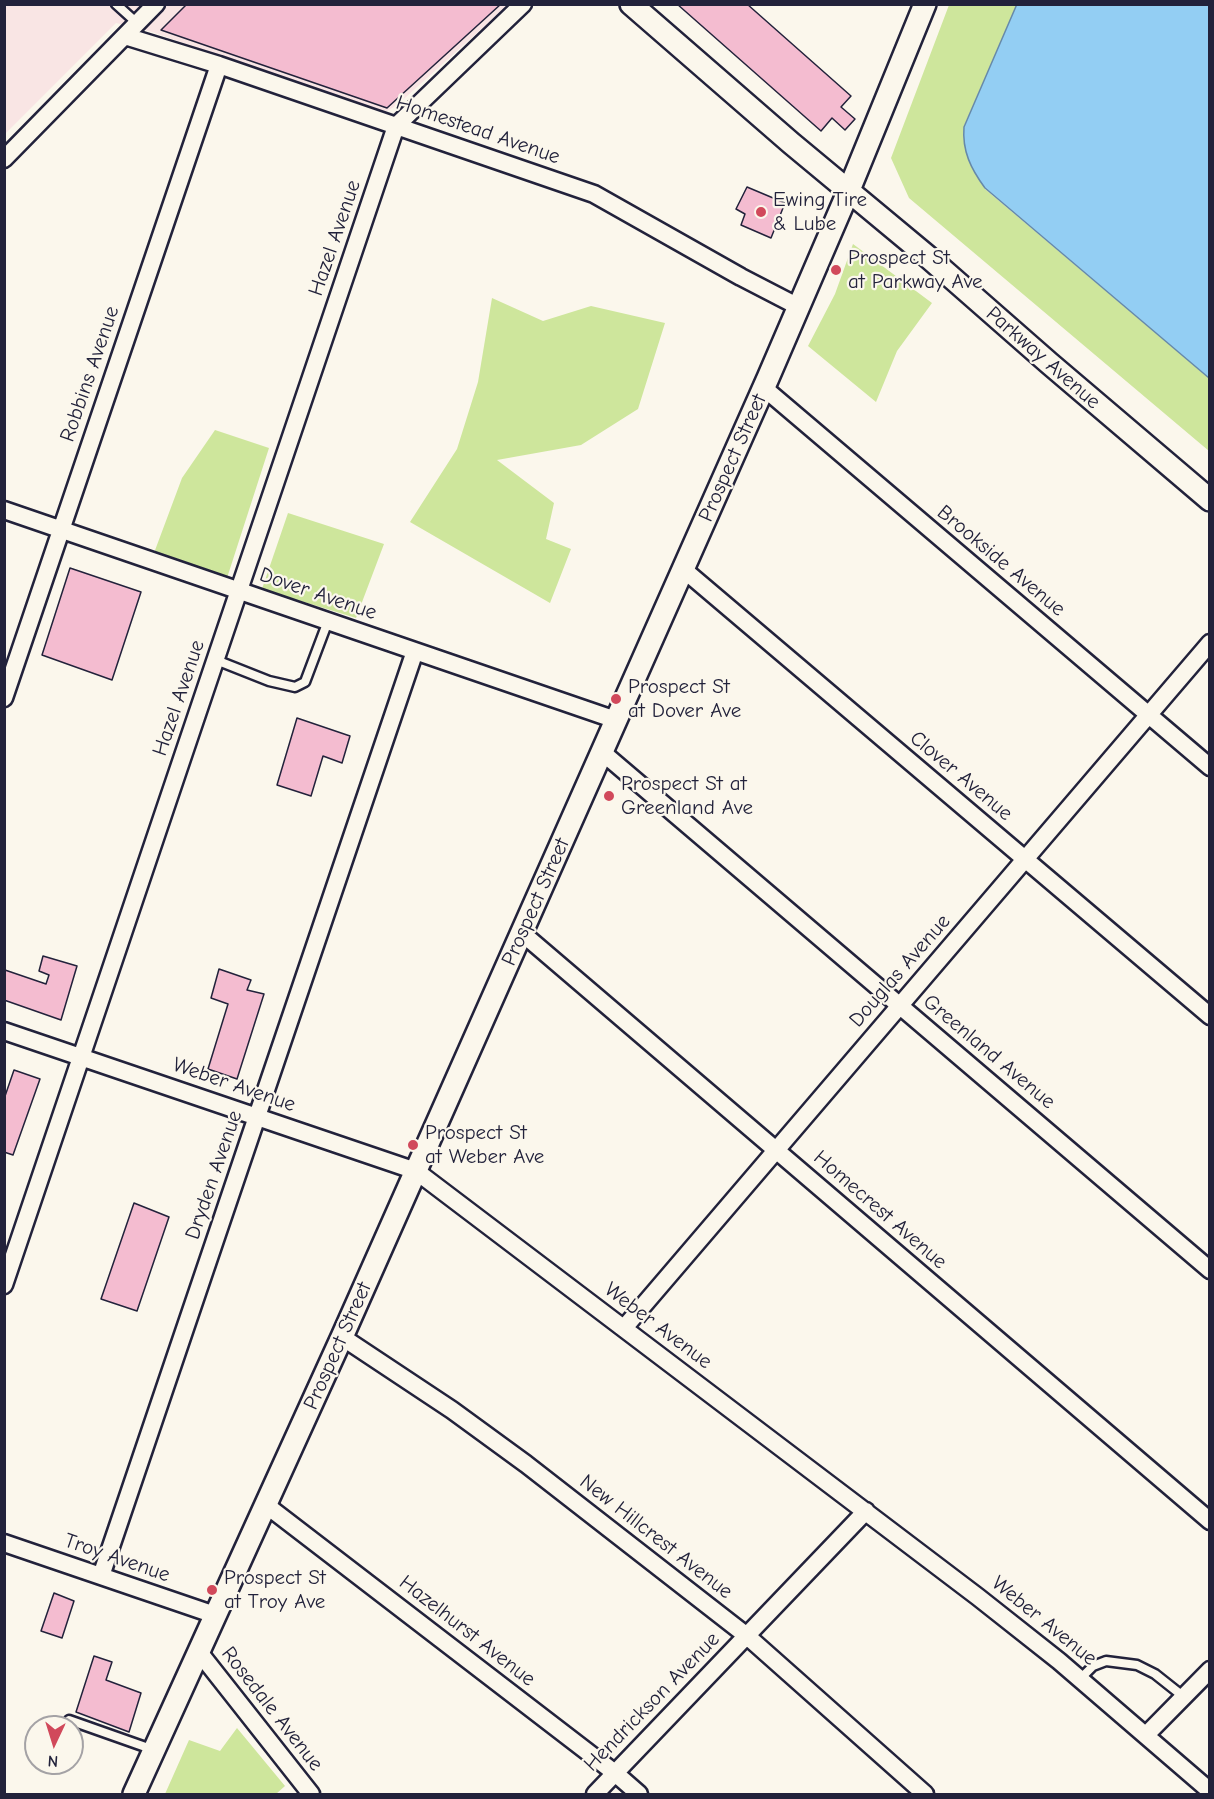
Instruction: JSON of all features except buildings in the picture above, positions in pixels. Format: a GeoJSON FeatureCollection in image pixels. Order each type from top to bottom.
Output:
{"type":"FeatureCollection","features":[{"type":"Feature","properties":{"kind":"street"},"geometry":{"type":"LineString","coordinates":[[4,159],[156,4]]}},
{"type":"Feature","properties":{"kind":"street"},"geometry":{"type":"LineString","coordinates":[[396,126],[523,4]]}},
{"type":"Feature","properties":{"kind":"street","name":"Parkway Avenue"},"geometry":{"type":"LineString","coordinates":[[631,4],[790,143],[927,256],[1209,500]]}},
{"type":"Feature","properties":{"kind":"street","name":"Prospect Street"},"geometry":{"type":"LineString","coordinates":[[134,1794],[342,1337],[764,388],[849,190],[925,4]]}},
{"type":"Feature","properties":{"kind":"street","name":"Homestead Avenue"},"geometry":{"type":"LineString","coordinates":[[125,36],[219,64],[594,194],[799,307]]}},
{"type":"Feature","properties":{"kind":"street","name":"Robbins Avenue"},"geometry":{"type":"LineString","coordinates":[[4,699],[219,64]]}},
{"type":"Feature","properties":{"kind":"street","name":"Hazel Avenue"},"geometry":{"type":"LineString","coordinates":[[4,1285],[396,126]]}},
{"type":"Feature","properties":{"kind":"street","name":"Brookside Avenue"},"geometry":{"type":"LineString","coordinates":[[764,388],[1209,767]]}},
{"type":"Feature","properties":{"kind":"street","name":"Dover Avenue"},"geometry":{"type":"LineString","coordinates":[[4,510],[616,720]]}},
{"type":"Feature","properties":{"kind":"street","name":"Clover Avenue"},"geometry":{"type":"LineString","coordinates":[[683,569],[1209,1016]]}},
{"type":"Feature","properties":{"kind":"street","name":"Douglas Avenue"},"geometry":{"type":"LineString","coordinates":[[624,1328],[1209,643]]}},
{"type":"Feature","properties":{"kind":"street","name":"Dryden Avenue"},"geometry":{"type":"LineString","coordinates":[[101,1576],[416,651]]}},
{"type":"Feature","properties":{"kind":"street","name":"Greenland Avenue"},"geometry":{"type":"LineString","coordinates":[[602,752],[1209,1270]]}},
{"type":"Feature","properties":{"kind":"street","name":"Homecrest Avenue"},"geometry":{"type":"LineString","coordinates":[[522,933],[1209,1521]]}},
{"type":"Feature","properties":{"kind":"street","name":"Weber Avenue"},"geometry":{"type":"LineString","coordinates":[[4,1030],[416,1171],[978,1597],[1080,1679],[1209,1791]]}},
{"type":"Feature","properties":{"kind":"street","name":"New Hillcrest Avenue"},"geometry":{"type":"LineString","coordinates":[[342,1337],[444,1404],[526,1464],[747,1636],[925,1794]]}},
{"type":"Feature","properties":{"kind":"street","name":"Hazelhurst Avenue"},"geometry":{"type":"LineString","coordinates":[[266,1504],[615,1773],[639,1794]]}},
{"type":"Feature","properties":{"kind":"street","name":"Hendrickson Avenue"},"geometry":{"type":"LineString","coordinates":[[595,1794],[866,1511]]}},
{"type":"Feature","properties":{"kind":"street","name":"Troy Avenue"},"geometry":{"type":"LineString","coordinates":[[4,1543],[215,1616]]}},
{"type":"Feature","properties":{"kind":"street","name":"Rosedale Avenue"},"geometry":{"type":"LineString","coordinates":[[199,1652],[311,1794]]}},
{"type":"Feature","properties":{"kind":"street"},"geometry":{"type":"LineString","coordinates":[[1146,1735],[1209,1671]]}},
{"type":"Feature","properties":{"kind":"lane"},"geometry":{"type":"LineString","coordinates":[[116,4],[137,24]]}},
{"type":"Feature","properties":{"kind":"lane"},"geometry":{"type":"LineString","coordinates":[[216,660],[269,681],[295,687],[305,682],[328,621]]}},
{"type":"Feature","properties":{"kind":"lane"},"geometry":{"type":"LineString","coordinates":[[1080,1679],[1093,1666],[1106,1661],[1137,1665],[1155,1674],[1184,1697]]}},
{"type":"Feature","properties":{"kind":"lane"},"geometry":{"type":"LineString","coordinates":[[84,1725],[154,1750]]}},
{"type":"Feature","properties":{"kind":"shaded area"},"geometry":{"type":"Polygon","coordinates":[[[5,5],[508,5],[396,106],[383,113],[152,32],[116,23],[5,134],[5,5]]]}},
{"type":"Feature","properties":{"kind":"green space"},"geometry":{"type":"Polygon","coordinates":[[[949,5],[1017,5],[964,126],[985,189],[1209,378],[1209,451],[909,198],[891,158],[949,5]]]}},
{"type":"Feature","properties":{"kind":"green space"},"geometry":{"type":"Polygon","coordinates":[[[853,244],[932,303],[897,351],[876,402],[808,346],[835,294],[853,244]]]}},
{"type":"Feature","properties":{"kind":"green space"},"geometry":{"type":"Polygon","coordinates":[[[492,298],[543,321],[591,306],[665,323],[638,409],[581,445],[497,460],[554,503],[546,539],[571,549],[550,603],[410,522],[457,449],[478,382],[492,298]]]}},
{"type":"Feature","properties":{"kind":"green space"},"geometry":{"type":"Polygon","coordinates":[[[215,430],[269,448],[227,578],[154,553],[182,478],[215,430]]]}},
{"type":"Feature","properties":{"kind":"green space"},"geometry":{"type":"Polygon","coordinates":[[[288,513],[384,544],[356,618],[262,589],[288,513]]]}},
{"type":"Feature","properties":{"kind":"green space"},"geometry":{"type":"Polygon","coordinates":[[[237,1728],[285,1786],[276,1794],[165,1794],[189,1740],[220,1751],[237,1728]]]}},
{"type":"Feature","properties":{"kind":"water"},"geometry":{"type":"Polygon","coordinates":[[[1017,4],[1209,5],[1209,378],[985,188],[972,167],[964,144],[964,127],[1017,4]]]}},
{"type":"Feature","properties":{"kind":"place","name":"Ewing Tire & Lube"},"geometry":{"type":"Point","coordinates":[761,212]}},
{"type":"Feature","properties":{"kind":"place","name":"Prospect St at Parkway Ave"},"geometry":{"type":"Point","coordinates":[836,270]}},
{"type":"Feature","properties":{"kind":"place","name":"Prospect St at Dover Ave"},"geometry":{"type":"Point","coordinates":[616,699]}},
{"type":"Feature","properties":{"kind":"place","name":"Prospect St at Greenland Ave"},"geometry":{"type":"Point","coordinates":[609,796]}},
{"type":"Feature","properties":{"kind":"place","name":"Prospect St at Weber Ave"},"geometry":{"type":"Point","coordinates":[413,1145]}},
{"type":"Feature","properties":{"kind":"place","name":"Prospect St at Troy Ave"},"geometry":{"type":"Point","coordinates":[212,1590]}}]}
